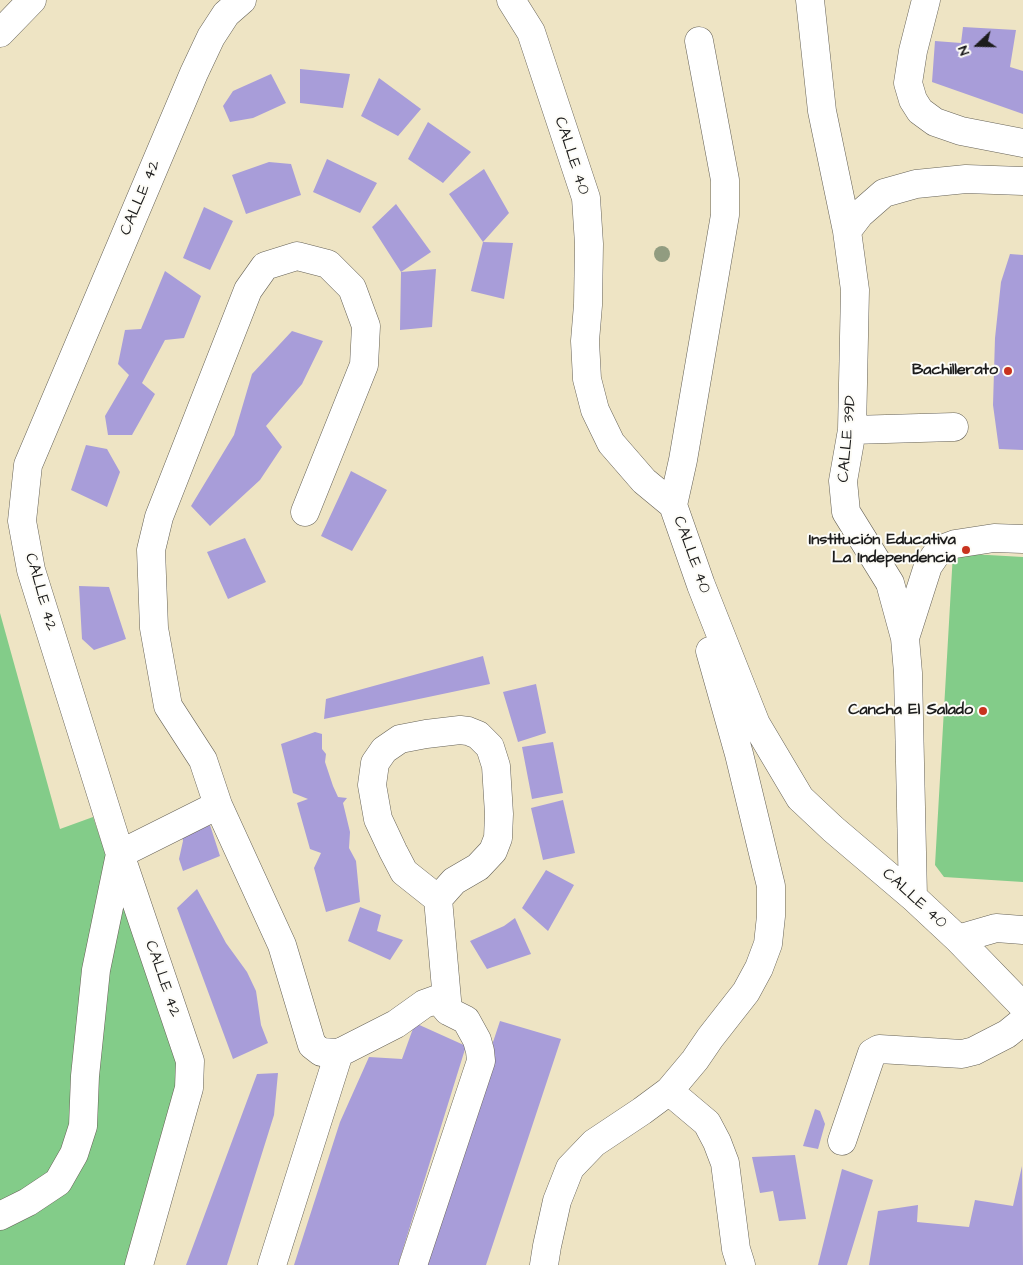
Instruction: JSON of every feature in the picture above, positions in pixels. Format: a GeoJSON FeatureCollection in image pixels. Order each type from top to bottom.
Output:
{"type":"FeatureCollection","features":[{"type":"Feature","properties":{"kind":"street"},"geometry":{"type":"LineString","coordinates":[[0,33],[32,0]]}},
{"type":"Feature","properties":{"kind":"street","name":"CALLE 42"},"geometry":{"type":"LineString","coordinates":[[139,1265],[189,1088],[190,1062],[120,854],[31,570],[22,521],[28,465],[211,36],[226,14],[242,0]]}},
{"type":"Feature","properties":{"kind":"street","name":"CALLE 40"},"geometry":{"type":"LineString","coordinates":[[511,0],[531,32],[586,198],[589,244],[585,342],[588,379],[595,410],[611,442],[644,481],[673,506],[701,585],[756,724],[800,798],[958,939],[1022,1008]]}},
{"type":"Feature","properties":{"kind":"street","name":"CALLE 39D"},"geometry":{"type":"LineString","coordinates":[[810,0],[822,110],[847,231],[855,290],[852,430],[843,480],[846,512],[890,583],[905,638],[908,673],[913,897]]}},
{"type":"Feature","properties":{"kind":"street"},"geometry":{"type":"LineString","coordinates":[[926,0],[913,51],[908,83],[913,100],[920,111],[935,122],[960,131],[1023,143]]}},
{"type":"Feature","properties":{"kind":"street"},"geometry":{"type":"LineString","coordinates":[[673,506],[683,460],[725,215],[725,180],[699,40]]}},
{"type":"Feature","properties":{"kind":"street"},"geometry":{"type":"LineString","coordinates":[[847,231],[860,214],[884,193],[916,184],[966,179],[1023,181]]}},
{"type":"Feature","properties":{"kind":"street"},"geometry":{"type":"LineString","coordinates":[[305,512],[364,365],[366,326],[352,288],[328,264],[297,256],[265,266],[248,290],[159,518],[151,550],[154,628],[168,706],[203,760],[218,805],[282,945],[312,1045],[321,1052],[339,1053],[396,1024],[424,1004],[438,999],[448,1011],[466,1020],[477,1040],[481,1061],[414,1265]]}},
{"type":"Feature","properties":{"kind":"street"},"geometry":{"type":"LineString","coordinates":[[852,430],[954,427]]}},
{"type":"Feature","properties":{"kind":"street"},"geometry":{"type":"LineString","coordinates":[[905,638],[928,566],[939,550],[955,544],[994,538],[1023,539]]}},
{"type":"Feature","properties":{"kind":"street"},"geometry":{"type":"LineString","coordinates":[[544,1265],[557,1201],[570,1168],[594,1143],[669,1091],[746,992],[759,968],[768,944],[772,916],[772,886],[739,754],[710,650],[701,585]]}},
{"type":"Feature","properties":{"kind":"street"},"geometry":{"type":"LineString","coordinates":[[438,899],[454,881],[478,867],[493,851],[498,838],[500,814],[496,766],[490,747],[478,734],[468,731],[460,730],[426,734],[400,739],[384,750],[375,763],[372,785],[378,819],[392,851],[404,872],[438,899],[448,1011]]}},
{"type":"Feature","properties":{"kind":"street"},"geometry":{"type":"LineString","coordinates":[[0,1216],[28,1202],[58,1182],[77,1145],[83,1126],[85,1076],[96,970],[120,854],[218,805]]}},
{"type":"Feature","properties":{"kind":"street"},"geometry":{"type":"LineString","coordinates":[[958,939],[996,928],[1023,930]]}},
{"type":"Feature","properties":{"kind":"street"},"geometry":{"type":"LineString","coordinates":[[842,1141],[872,1053],[879,1049],[962,1054],[974,1051],[1008,1034],[1022,1008]]}},
{"type":"Feature","properties":{"kind":"street"},"geometry":{"type":"LineString","coordinates":[[272,1265],[339,1053]]}},
{"type":"Feature","properties":{"kind":"street"},"geometry":{"type":"LineString","coordinates":[[669,1091],[706,1123],[718,1142],[725,1163],[736,1249],[741,1265]]}},
{"type":"Feature","properties":{"kind":"green space","name":"Cancha El Salado"},"geometry":{"type":"Polygon","coordinates":[[[953,553],[1023,557],[1023,882],[944,877],[935,865],[953,553]]]}},
{"type":"Feature","properties":{"kind":"green space"},"geometry":{"type":"Polygon","coordinates":[[[0,613],[60,829],[93,817],[183,1079],[130,1265],[0,1265],[0,613]]]}},
{"type":"Feature","properties":{"kind":"building"},"geometry":{"type":"Polygon","coordinates":[[[963,27],[1016,30],[1010,67],[1023,71],[1023,114],[932,82],[935,41],[961,43],[963,27]]]}},
{"type":"Feature","properties":{"kind":"building"},"geometry":{"type":"Polygon","coordinates":[[[300,69],[350,74],[343,108],[300,103],[300,69]]]}},
{"type":"Feature","properties":{"kind":"building"},"geometry":{"type":"Polygon","coordinates":[[[271,74],[286,103],[253,118],[230,122],[223,106],[233,91],[271,74]]]}},
{"type":"Feature","properties":{"kind":"building"},"geometry":{"type":"Polygon","coordinates":[[[379,78],[421,109],[398,136],[361,116],[379,78]]]}},
{"type":"Feature","properties":{"kind":"building"},"geometry":{"type":"Polygon","coordinates":[[[428,122],[471,152],[443,183],[408,159],[428,122]]]}},
{"type":"Feature","properties":{"kind":"building"},"geometry":{"type":"Polygon","coordinates":[[[327,159],[377,183],[360,213],[313,192],[327,159]]]}},
{"type":"Feature","properties":{"kind":"building"},"geometry":{"type":"Polygon","coordinates":[[[269,162],[291,164],[301,195],[246,214],[232,175],[269,162]]]}},
{"type":"Feature","properties":{"kind":"building"},"geometry":{"type":"Polygon","coordinates":[[[484,169],[509,213],[483,242],[449,194],[484,169]]]}},
{"type":"Feature","properties":{"kind":"building"},"geometry":{"type":"Polygon","coordinates":[[[396,204],[431,252],[401,272],[372,227],[396,204]]]}},
{"type":"Feature","properties":{"kind":"building"},"geometry":{"type":"Polygon","coordinates":[[[204,207],[233,221],[210,270],[183,258],[204,207]]]}},
{"type":"Feature","properties":{"kind":"building"},"geometry":{"type":"Polygon","coordinates":[[[483,242],[513,243],[504,299],[471,291],[483,242]]]}},
{"type":"Feature","properties":{"kind":"building","name":"Bachillerato"},"geometry":{"type":"Polygon","coordinates":[[[1010,254],[1023,255],[1023,450],[999,449],[993,405],[995,338],[1001,282],[1010,254]]]}},
{"type":"Feature","properties":{"kind":"building"},"geometry":{"type":"Polygon","coordinates":[[[436,269],[432,327],[400,330],[401,272],[436,269]]]}},
{"type":"Feature","properties":{"kind":"building"},"geometry":{"type":"Polygon","coordinates":[[[165,271],[201,296],[184,338],[165,340],[142,383],[155,394],[132,435],[108,435],[105,416],[129,375],[118,364],[125,330],[141,329],[165,271]]]}},
{"type":"Feature","properties":{"kind":"building"},"geometry":{"type":"Polygon","coordinates":[[[292,331],[323,341],[302,384],[266,426],[282,447],[260,480],[210,526],[191,506],[234,435],[252,374],[292,331]]]}},
{"type":"Feature","properties":{"kind":"building"},"geometry":{"type":"Polygon","coordinates":[[[86,445],[107,449],[120,472],[107,507],[71,490],[86,445]]]}},
{"type":"Feature","properties":{"kind":"building"},"geometry":{"type":"Polygon","coordinates":[[[351,471],[387,490],[352,551],[321,536],[351,471]]]}},
{"type":"Feature","properties":{"kind":"building"},"geometry":{"type":"Polygon","coordinates":[[[245,538],[266,582],[228,599],[207,552],[245,538]]]}},
{"type":"Feature","properties":{"kind":"building"},"geometry":{"type":"Polygon","coordinates":[[[79,586],[109,587],[126,639],[94,650],[82,639],[79,586]]]}},
{"type":"Feature","properties":{"kind":"building"},"geometry":{"type":"Polygon","coordinates":[[[483,656],[490,684],[324,719],[326,699],[483,656]]]}},
{"type":"Feature","properties":{"kind":"building"},"geometry":{"type":"Polygon","coordinates":[[[536,684],[546,733],[518,742],[503,692],[536,684]]]}},
{"type":"Feature","properties":{"kind":"building"},"geometry":{"type":"Polygon","coordinates":[[[315,732],[322,734],[322,749],[326,754],[325,762],[338,797],[347,798],[343,803],[350,832],[349,848],[356,861],[360,902],[326,912],[314,868],[321,853],[310,849],[297,803],[308,799],[293,793],[281,744],[315,732]]]}},
{"type":"Feature","properties":{"kind":"building"},"geometry":{"type":"Polygon","coordinates":[[[553,742],[563,793],[532,799],[522,747],[553,742]]]}},
{"type":"Feature","properties":{"kind":"building"},"geometry":{"type":"Polygon","coordinates":[[[563,800],[575,853],[543,860],[531,808],[563,800]]]}},
{"type":"Feature","properties":{"kind":"building"},"geometry":{"type":"Polygon","coordinates":[[[210,825],[220,856],[183,871],[179,859],[183,841],[182,836],[210,825]]]}},
{"type":"Feature","properties":{"kind":"building"},"geometry":{"type":"Polygon","coordinates":[[[546,870],[574,885],[548,931],[522,908],[546,870]]]}},
{"type":"Feature","properties":{"kind":"building"},"geometry":{"type":"Polygon","coordinates":[[[197,889],[226,943],[247,972],[256,991],[261,1025],[268,1043],[233,1059],[177,908],[197,889]]]}},
{"type":"Feature","properties":{"kind":"building"},"geometry":{"type":"Polygon","coordinates":[[[360,907],[381,915],[377,931],[403,940],[390,960],[348,941],[360,907]]]}},
{"type":"Feature","properties":{"kind":"building"},"geometry":{"type":"Polygon","coordinates":[[[515,918],[531,954],[487,969],[470,941],[504,926],[515,918]]]}},
{"type":"Feature","properties":{"kind":"building"},"geometry":{"type":"Polygon","coordinates":[[[500,1021],[561,1039],[486,1265],[419,1265],[500,1021]]]}},
{"type":"Feature","properties":{"kind":"building"},"geometry":{"type":"Polygon","coordinates":[[[415,1023],[466,1046],[398,1265],[294,1265],[340,1122],[369,1057],[402,1059],[415,1023]]]}},
{"type":"Feature","properties":{"kind":"building"},"geometry":{"type":"Polygon","coordinates":[[[278,1073],[274,1115],[227,1265],[186,1265],[257,1074],[278,1073]]]}},
{"type":"Feature","properties":{"kind":"building"},"geometry":{"type":"Polygon","coordinates":[[[815,1109],[820,1111],[825,1124],[818,1149],[803,1146],[815,1109]]]}},
{"type":"Feature","properties":{"kind":"building"},"geometry":{"type":"Polygon","coordinates":[[[795,1155],[806,1219],[779,1221],[773,1191],[760,1193],[752,1157],[795,1155]]]}},
{"type":"Feature","properties":{"kind":"building"},"geometry":{"type":"Polygon","coordinates":[[[1022,1166],[1023,1265],[869,1265],[878,1211],[918,1205],[917,1222],[969,1227],[975,1200],[1013,1206],[1022,1166]]]}},
{"type":"Feature","properties":{"kind":"building"},"geometry":{"type":"Polygon","coordinates":[[[842,1169],[873,1180],[847,1265],[818,1265],[842,1169]]]}},
{"type":"Feature","properties":{"kind":"place","name":"Bachillerato"},"geometry":{"type":"Point","coordinates":[1008,371]}},
{"type":"Feature","properties":{"kind":"place","name":"Institución Educativa La Independencia"},"geometry":{"type":"Point","coordinates":[966,550]}},
{"type":"Feature","properties":{"kind":"place","name":"Cancha El Salado"},"geometry":{"type":"Point","coordinates":[983,711]}}]}
